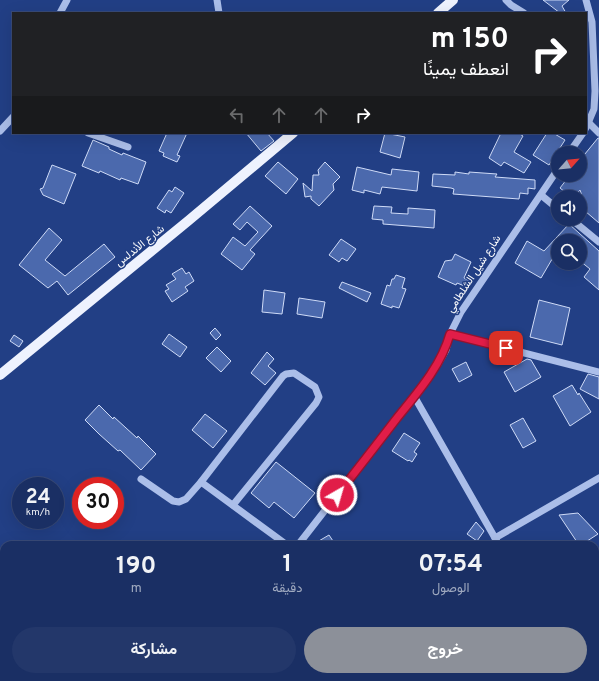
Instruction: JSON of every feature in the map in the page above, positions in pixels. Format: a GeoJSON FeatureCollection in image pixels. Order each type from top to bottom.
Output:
{"type":"FeatureCollection","features":[{"type":"Feature","properties":{"kind":"main road"},"geometry":{"type":"LineString","coordinates":[[439,12],[453,0]]}},
{"type":"Feature","properties":{"kind":"main road","name":"شارع الأندلس"},"geometry":{"type":"LineString","coordinates":[[0,375],[188,222],[292,134]]}},
{"type":"Feature","properties":{"kind":"street"},"geometry":{"type":"LineString","coordinates":[[60,12],[66,0]]}},
{"type":"Feature","properties":{"kind":"street"},"geometry":{"type":"LineString","coordinates":[[217,0],[219,12]]}},
{"type":"Feature","properties":{"kind":"street"},"geometry":{"type":"LineString","coordinates":[[506,0],[522,12]]}},
{"type":"Feature","properties":{"kind":"street"},"geometry":{"type":"LineString","coordinates":[[586,0],[592,22],[594,60],[594,109],[587,126],[599,133]]}},
{"type":"Feature","properties":{"kind":"street"},"geometry":{"type":"LineString","coordinates":[[0,131],[12,118]]}},
{"type":"Feature","properties":{"kind":"street"},"geometry":{"type":"LineString","coordinates":[[91,134],[128,147]]}},
{"type":"Feature","properties":{"kind":"street"},"geometry":{"type":"LineString","coordinates":[[574,146],[581,134]]}},
{"type":"Feature","properties":{"kind":"street","name":"شارع شيل الشلطامي"},"geometry":{"type":"LineString","coordinates":[[301,541],[414,396],[440,359],[446,350],[450,334],[460,312],[551,180]]}},
{"type":"Feature","properties":{"kind":"street"},"geometry":{"type":"LineString","coordinates":[[541,195],[551,203]]}},
{"type":"Feature","properties":{"kind":"street"},"geometry":{"type":"LineString","coordinates":[[579,226],[599,242]]}},
{"type":"Feature","properties":{"kind":"street"},"geometry":{"type":"LineString","coordinates":[[450,334],[599,372]]}},
{"type":"Feature","properties":{"kind":"street"},"geometry":{"type":"LineString","coordinates":[[141,480],[173,502],[179,502],[186,499],[201,482],[283,376],[294,373],[315,388],[319,397],[233,505]]}},
{"type":"Feature","properties":{"kind":"street"},"geometry":{"type":"LineString","coordinates":[[414,396],[497,541]]}},
{"type":"Feature","properties":{"kind":"street"},"geometry":{"type":"LineString","coordinates":[[495,538],[599,478]]}},
{"type":"Feature","properties":{"kind":"street"},"geometry":{"type":"LineString","coordinates":[[201,482],[282,541]]}},
{"type":"Feature","properties":{"kind":"building"},"geometry":{"type":"Polygon","coordinates":[[[543,0],[569,0],[562,6],[565,12],[559,12],[543,0]]]}},
{"type":"Feature","properties":{"kind":"building"},"geometry":{"type":"Polygon","coordinates":[[[167,134],[187,134],[177,155],[180,156],[177,162],[163,156],[164,153],[159,151],[167,134]]]}},
{"type":"Feature","properties":{"kind":"building"},"geometry":{"type":"Polygon","coordinates":[[[247,134],[268,134],[274,141],[261,151],[247,134]]]}},
{"type":"Feature","properties":{"kind":"building"},"geometry":{"type":"Polygon","coordinates":[[[385,134],[405,137],[400,158],[380,152],[385,134]]]}},
{"type":"Feature","properties":{"kind":"building"},"geometry":{"type":"Polygon","coordinates":[[[501,134],[520,134],[523,136],[514,152],[531,162],[524,173],[504,162],[501,166],[489,158],[501,134]]]}},
{"type":"Feature","properties":{"kind":"building"},"geometry":{"type":"Polygon","coordinates":[[[546,134],[555,134],[565,140],[561,146],[551,146],[551,162],[549,165],[533,155],[546,134]]]}},
{"type":"Feature","properties":{"kind":"building"},"geometry":{"type":"Polygon","coordinates":[[[599,138],[599,223],[587,213],[587,190],[562,190],[560,188],[565,182],[587,182],[587,151],[599,138]]]}},
{"type":"Feature","properties":{"kind":"building"},"geometry":{"type":"Polygon","coordinates":[[[93,140],[122,155],[123,153],[146,162],[138,184],[121,178],[120,180],[100,171],[99,173],[82,166],[93,140]]]}},
{"type":"Feature","properties":{"kind":"building"},"geometry":{"type":"Polygon","coordinates":[[[278,162],[298,179],[286,194],[265,176],[278,162]]]}},
{"type":"Feature","properties":{"kind":"building"},"geometry":{"type":"Polygon","coordinates":[[[325,162],[340,177],[333,184],[334,190],[319,206],[311,199],[311,196],[305,197],[303,183],[312,191],[313,175],[319,175],[318,170],[325,162]]]}},
{"type":"Feature","properties":{"kind":"building"},"geometry":{"type":"Polygon","coordinates":[[[52,165],[76,174],[64,204],[43,195],[40,189],[43,188],[52,165]]]}},
{"type":"Feature","properties":{"kind":"building"},"geometry":{"type":"Polygon","coordinates":[[[357,167],[391,175],[392,169],[419,172],[417,191],[382,187],[380,194],[364,190],[364,193],[352,190],[357,167]]]}},
{"type":"Feature","properties":{"kind":"building"},"geometry":{"type":"Polygon","coordinates":[[[455,172],[469,174],[469,172],[497,174],[495,177],[535,180],[535,189],[528,188],[528,194],[520,193],[519,199],[453,194],[454,189],[432,186],[433,174],[455,175],[455,172]]]}},
{"type":"Feature","properties":{"kind":"building"},"geometry":{"type":"Polygon","coordinates":[[[175,187],[184,193],[171,213],[166,210],[165,213],[157,208],[169,190],[172,192],[175,187]]]}},
{"type":"Feature","properties":{"kind":"building"},"geometry":{"type":"Polygon","coordinates":[[[250,206],[272,226],[250,250],[255,254],[242,270],[221,254],[233,237],[245,246],[258,232],[247,222],[240,230],[233,224],[250,206]]]}},
{"type":"Feature","properties":{"kind":"building"},"geometry":{"type":"Polygon","coordinates":[[[374,206],[392,207],[391,213],[408,214],[408,208],[435,210],[434,228],[383,224],[383,220],[372,219],[374,206]]]}},
{"type":"Feature","properties":{"kind":"building"},"geometry":{"type":"Polygon","coordinates":[[[567,226],[571,226],[580,234],[560,234],[567,226]]]}},
{"type":"Feature","properties":{"kind":"building"},"geometry":{"type":"Polygon","coordinates":[[[49,228],[62,240],[45,260],[65,276],[104,244],[115,257],[68,295],[57,281],[48,288],[19,265],[49,228]]]}},
{"type":"Feature","properties":{"kind":"building"},"geometry":{"type":"Polygon","coordinates":[[[341,239],[356,249],[347,261],[342,258],[339,262],[329,255],[341,239]]]}},
{"type":"Feature","properties":{"kind":"building"},"geometry":{"type":"Polygon","coordinates":[[[587,240],[599,251],[599,290],[584,277],[590,269],[587,267],[587,240]]]}},
{"type":"Feature","properties":{"kind":"building"},"geometry":{"type":"Polygon","coordinates":[[[527,241],[544,251],[551,243],[551,261],[541,278],[515,263],[527,241]]]}},
{"type":"Feature","properties":{"kind":"building"},"geometry":{"type":"Polygon","coordinates":[[[455,254],[471,262],[464,278],[470,281],[467,287],[457,283],[456,285],[438,277],[445,261],[452,260],[455,254]]]}},
{"type":"Feature","properties":{"kind":"building"},"geometry":{"type":"Polygon","coordinates":[[[182,268],[186,274],[189,272],[194,281],[185,287],[188,291],[172,302],[165,291],[169,289],[166,285],[176,279],[172,274],[182,268]]]}},
{"type":"Feature","properties":{"kind":"building"},"geometry":{"type":"Polygon","coordinates":[[[396,275],[405,278],[402,288],[406,289],[399,308],[392,306],[392,308],[381,304],[387,285],[390,286],[392,279],[394,279],[396,275]]]}},
{"type":"Feature","properties":{"kind":"building"},"geometry":{"type":"Polygon","coordinates":[[[342,282],[371,293],[367,302],[339,288],[342,282]]]}},
{"type":"Feature","properties":{"kind":"building"},"geometry":{"type":"Polygon","coordinates":[[[264,290],[285,293],[282,314],[262,312],[264,290]]]}},
{"type":"Feature","properties":{"kind":"building"},"geometry":{"type":"Polygon","coordinates":[[[299,298],[325,302],[322,318],[297,314],[299,298]]]}},
{"type":"Feature","properties":{"kind":"building"},"geometry":{"type":"Polygon","coordinates":[[[539,300],[570,308],[562,345],[530,337],[539,300]]]}},
{"type":"Feature","properties":{"kind":"building"},"geometry":{"type":"Polygon","coordinates":[[[215,328],[221,335],[216,340],[210,333],[215,328]]]}},
{"type":"Feature","properties":{"kind":"building"},"geometry":{"type":"Polygon","coordinates":[[[169,334],[187,347],[180,357],[162,344],[169,334]]]}},
{"type":"Feature","properties":{"kind":"building"},"geometry":{"type":"Polygon","coordinates":[[[14,335],[23,341],[19,347],[10,341],[14,335]]]}},
{"type":"Feature","properties":{"kind":"building"},"geometry":{"type":"Polygon","coordinates":[[[217,347],[231,361],[221,372],[206,358],[217,347]]]}},
{"type":"Feature","properties":{"kind":"building"},"geometry":{"type":"Polygon","coordinates":[[[267,352],[274,359],[268,366],[276,373],[265,385],[251,373],[267,352]]]}},
{"type":"Feature","properties":{"kind":"building"},"geometry":{"type":"Polygon","coordinates":[[[527,359],[531,360],[541,377],[515,392],[504,372],[527,359]]]}},
{"type":"Feature","properties":{"kind":"building"},"geometry":{"type":"Polygon","coordinates":[[[466,362],[472,375],[459,382],[452,369],[466,362]]]}},
{"type":"Feature","properties":{"kind":"building"},"geometry":{"type":"Polygon","coordinates":[[[588,374],[599,377],[599,399],[580,389],[588,374]]]}},
{"type":"Feature","properties":{"kind":"building"},"geometry":{"type":"Polygon","coordinates":[[[572,385],[591,412],[570,426],[553,396],[572,385]]]}},
{"type":"Feature","properties":{"kind":"building"},"geometry":{"type":"Polygon","coordinates":[[[99,405],[113,419],[114,417],[137,438],[138,436],[156,454],[141,470],[85,420],[99,405]]]}},
{"type":"Feature","properties":{"kind":"building"},"geometry":{"type":"Polygon","coordinates":[[[205,414],[227,431],[213,448],[192,430],[205,414]]]}},
{"type":"Feature","properties":{"kind":"building"},"geometry":{"type":"Polygon","coordinates":[[[523,418],[536,441],[523,448],[510,425],[523,418]]]}},
{"type":"Feature","properties":{"kind":"building"},"geometry":{"type":"Polygon","coordinates":[[[404,433],[420,443],[414,452],[417,454],[412,462],[392,451],[404,433]]]}},
{"type":"Feature","properties":{"kind":"building"},"geometry":{"type":"Polygon","coordinates":[[[276,462],[315,493],[294,518],[274,502],[269,508],[251,493],[276,462]]]}},
{"type":"Feature","properties":{"kind":"building"},"geometry":{"type":"Polygon","coordinates":[[[578,513],[598,534],[587,541],[576,541],[559,515],[578,513]]]}},
{"type":"Feature","properties":{"kind":"building"},"geometry":{"type":"Polygon","coordinates":[[[476,522],[484,531],[477,541],[467,534],[476,522]]]}},
{"type":"Feature","properties":{"kind":"building"},"geometry":{"type":"Polygon","coordinates":[[[329,535],[333,541],[319,541],[329,535]]]}},
{"type":"Feature","properties":{"kind":"route"},"geometry":{"type":"LineString","coordinates":[[337,495],[438,364],[446,350],[450,334],[506,348]]}}]}
